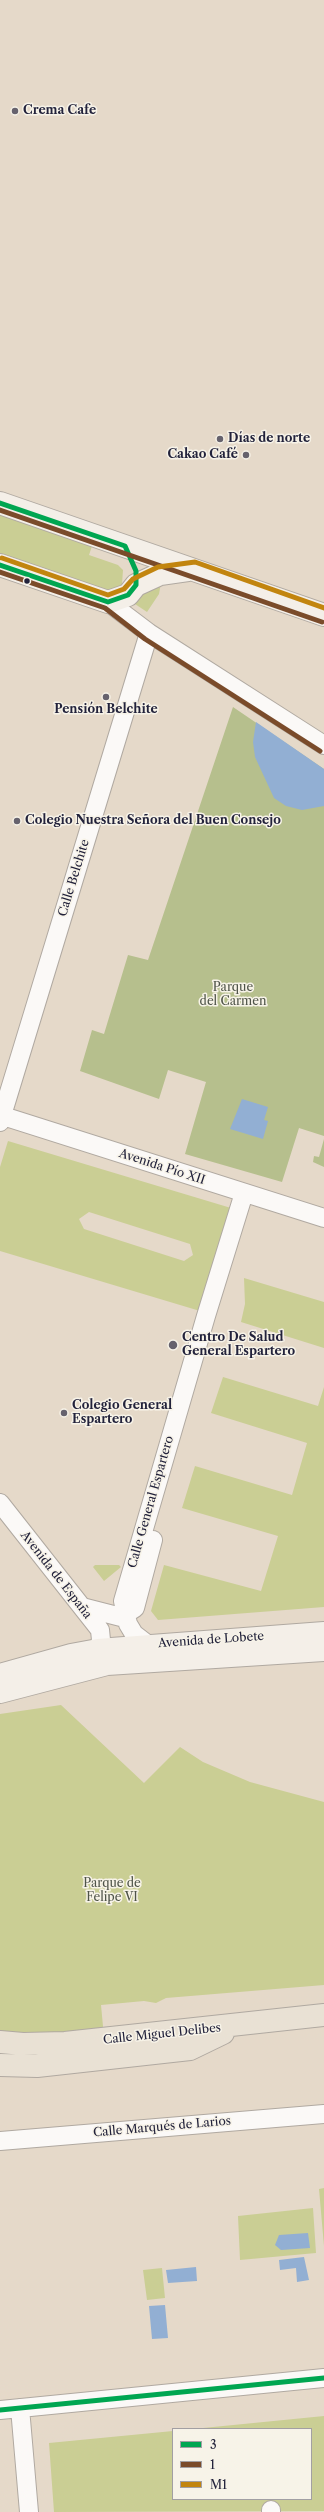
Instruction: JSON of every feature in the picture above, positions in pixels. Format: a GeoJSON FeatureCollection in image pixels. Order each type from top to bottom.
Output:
{"type":"FeatureCollection","features":[{"type":"Feature","properties":{"kind":"main road"},"geometry":{"type":"LineString","coordinates":[[0,503],[324,615]]}},
{"type":"Feature","properties":{"kind":"main road"},"geometry":{"type":"LineString","coordinates":[[125,546],[136,571],[136,585]]}},
{"type":"Feature","properties":{"kind":"main road"},"geometry":{"type":"LineString","coordinates":[[0,565],[108,602],[128,595],[136,585],[160,574],[194,569]]}},
{"type":"Feature","properties":{"kind":"main road","name":"Avenida de Lobete"},"geometry":{"type":"LineString","coordinates":[[102,1657],[147,1644],[324,1633]]}},
{"type":"Feature","properties":{"kind":"main road","name":"Avenida de Lobete"},"geometry":{"type":"LineString","coordinates":[[102,1657],[324,1650]]}},
{"type":"Feature","properties":{"kind":"main road"},"geometry":{"type":"LineString","coordinates":[[0,1675],[71,1655],[102,1657]]}},
{"type":"Feature","properties":{"kind":"main road"},"geometry":{"type":"LineString","coordinates":[[0,1692],[82,1669],[102,1657]]}},
{"type":"Feature","properties":{"kind":"main road","name":"Calle Miguel Delibes"},"geometry":{"type":"LineString","coordinates":[[0,2042],[23,2044],[65,2043],[237,2026],[324,2015]]}},
{"type":"Feature","properties":{"kind":"main road","name":"Calle Miguel Delibes"},"geometry":{"type":"LineString","coordinates":[[0,2066],[37,2066],[190,2049],[237,2026]]}},
{"type":"Feature","properties":{"kind":"street"},"geometry":{"type":"LineString","coordinates":[[108,602],[149,633],[324,745]]}},
{"type":"Feature","properties":{"kind":"street","name":"Calle Belchite"},"geometry":{"type":"LineString","coordinates":[[1,1118],[149,633]]}},
{"type":"Feature","properties":{"kind":"street","name":"Avenida Pío XII"},"geometry":{"type":"LineString","coordinates":[[1,1118],[324,1218]]}},
{"type":"Feature","properties":{"kind":"street","name":"Calle General Espartero"},"geometry":{"type":"LineString","coordinates":[[124,1616],[123,1601],[206,1316],[244,1193]]}},
{"type":"Feature","properties":{"kind":"street"},"geometry":{"type":"LineString","coordinates":[[82,1607],[110,1615],[124,1616],[135,1608],[248,1214]]}},
{"type":"Feature","properties":{"kind":"street","name":"Avenida de España"},"geometry":{"type":"LineString","coordinates":[[0,1503],[100,1630],[102,1657]]}},
{"type":"Feature","properties":{"kind":"street"},"geometry":{"type":"LineString","coordinates":[[124,1616],[134,1634],[147,1644]]}},
{"type":"Feature","properties":{"kind":"street","name":"Calle Marqués de Larios"},"geometry":{"type":"LineString","coordinates":[[0,2141],[324,2114]]}},
{"type":"Feature","properties":{"kind":"street"},"geometry":{"type":"LineString","coordinates":[[0,2410],[324,2378]]}},
{"type":"Feature","properties":{"kind":"street"},"geometry":{"type":"LineString","coordinates":[[20,2408],[29,2512]]}},
{"type":"Feature","properties":{"kind":"green space"},"geometry":{"type":"Polygon","coordinates":[[[0,514],[92,546],[89,555],[118,565],[123,570],[122,584],[117,589],[106,592],[0,554],[0,514]]]}},
{"type":"Feature","properties":{"kind":"green space"},"geometry":{"type":"Polygon","coordinates":[[[161,583],[159,594],[147,612],[135,604],[138,595],[161,583]]]}},
{"type":"Feature","properties":{"kind":"green space","name":"Parque del Carmen"},"geometry":{"type":"Polygon","coordinates":[[[233,707],[324,769],[324,1136],[299,1128],[282,1182],[185,1154],[206,1082],[168,1070],[159,1099],[80,1071],[92,1030],[104,1034],[128,955],[148,960],[233,707]]]}},
{"type":"Feature","properties":{"kind":"green space"},"geometry":{"type":"Polygon","coordinates":[[[324,1139],[324,1167],[313,1162],[314,1156],[319,1157],[324,1139]]]}},
{"type":"Feature","properties":{"kind":"green space"},"geometry":{"type":"Polygon","coordinates":[[[8,1141],[231,1208],[200,1311],[0,1251],[0,1167],[8,1141]],[[89,1212],[79,1219],[84,1229],[184,1261],[193,1255],[190,1244],[89,1212]]]}},
{"type":"Feature","properties":{"kind":"green space"},"geometry":{"type":"Polygon","coordinates":[[[244,1278],[324,1302],[324,1348],[241,1322],[245,1304],[244,1278]]]}},
{"type":"Feature","properties":{"kind":"green space"},"geometry":{"type":"Polygon","coordinates":[[[223,1377],[318,1406],[324,1387],[324,1607],[158,1620],[151,1611],[164,1565],[261,1591],[278,1536],[182,1508],[195,1466],[292,1495],[307,1443],[211,1413],[223,1377]]]}},
{"type":"Feature","properties":{"kind":"green space"},"geometry":{"type":"Polygon","coordinates":[[[95,1565],[119,1565],[121,1567],[104,1581],[93,1567],[95,1565]]]}},
{"type":"Feature","properties":{"kind":"green space","name":"Parque de Felipe VI"},"geometry":{"type":"Polygon","coordinates":[[[61,1705],[144,1783],[180,1747],[203,1762],[250,1782],[324,1802],[324,1985],[166,1998],[156,2003],[144,2001],[101,2005],[104,2037],[0,2042],[0,1714],[61,1705]]]}},
{"type":"Feature","properties":{"kind":"green space"},"geometry":{"type":"Polygon","coordinates":[[[324,2188],[324,2246],[319,2189],[324,2188]]]}},
{"type":"Feature","properties":{"kind":"green space"},"geometry":{"type":"Polygon","coordinates":[[[313,2208],[316,2253],[240,2260],[238,2216],[313,2208]]]}},
{"type":"Feature","properties":{"kind":"green space"},"geometry":{"type":"Polygon","coordinates":[[[162,2268],[165,2298],[147,2300],[143,2270],[162,2268]]]}},
{"type":"Feature","properties":{"kind":"green space"},"geometry":{"type":"Polygon","coordinates":[[[324,2416],[324,2511],[54,2512],[49,2443],[172,2431],[172,2500],[312,2500],[312,2428],[203,2428],[324,2416]]]}},
{"type":"Feature","properties":{"kind":"water"},"geometry":{"type":"Polygon","coordinates":[[[256,722],[324,769],[324,806],[302,810],[286,806],[274,798],[255,757],[253,742],[256,722]]]}},
{"type":"Feature","properties":{"kind":"water"},"geometry":{"type":"Polygon","coordinates":[[[242,1099],[268,1107],[264,1120],[268,1121],[263,1139],[230,1129],[242,1099]]]}},
{"type":"Feature","properties":{"kind":"water"},"geometry":{"type":"Polygon","coordinates":[[[308,2233],[310,2248],[281,2250],[275,2245],[279,2235],[308,2233]]]}},
{"type":"Feature","properties":{"kind":"water"},"geometry":{"type":"Polygon","coordinates":[[[304,2257],[309,2280],[297,2282],[296,2268],[280,2270],[279,2260],[304,2257]]]}},
{"type":"Feature","properties":{"kind":"water"},"geometry":{"type":"Polygon","coordinates":[[[196,2267],[197,2281],[168,2283],[166,2270],[196,2267]]]}},
{"type":"Feature","properties":{"kind":"water"},"geometry":{"type":"Polygon","coordinates":[[[165,2305],[168,2338],[152,2339],[149,2306],[165,2305]]]}},
{"type":"Feature","properties":{"kind":"transit line","name":"3"},"geometry":{"type":"LineString","coordinates":[[0,503],[125,546],[136,571],[136,585],[128,595],[108,602],[0,565]]}},
{"type":"Feature","properties":{"kind":"transit line","name":"1"},"geometry":{"type":"LineString","coordinates":[[0,510],[322,622]]}},
{"type":"Feature","properties":{"kind":"transit line","name":"M1"},"geometry":{"type":"LineString","coordinates":[[2,558],[108,595],[124,589],[133,579],[158,567],[195,562],[324,608]]}},
{"type":"Feature","properties":{"kind":"transit line","name":"1"},"geometry":{"type":"LineString","coordinates":[[0,572],[105,608],[145,639],[320,751]]}},
{"type":"Feature","properties":{"kind":"transit line","name":"3"},"geometry":{"type":"LineString","coordinates":[[0,2410],[324,2378]]}},
{"type":"Feature","properties":{"kind":"place","name":"Crema Cafe"},"geometry":{"type":"Point","coordinates":[15,111]}},
{"type":"Feature","properties":{"kind":"place","name":"Días de norte"},"geometry":{"type":"Point","coordinates":[220,439]}},
{"type":"Feature","properties":{"kind":"place","name":"Cakao Café"},"geometry":{"type":"Point","coordinates":[246,455]}},
{"type":"Feature","properties":{"kind":"place","name":"Pensión Belchite"},"geometry":{"type":"Point","coordinates":[106,697]}},
{"type":"Feature","properties":{"kind":"place","name":"Colegio Nuestra Señora del Buen Consejo"},"geometry":{"type":"Point","coordinates":[17,821]}},
{"type":"Feature","properties":{"kind":"place","name":"Centro De Salud General Espartero"},"geometry":{"type":"Point","coordinates":[173,1345]}},
{"type":"Feature","properties":{"kind":"place","name":"Colegio General Espartero"},"geometry":{"type":"Point","coordinates":[64,1413]}}]}
